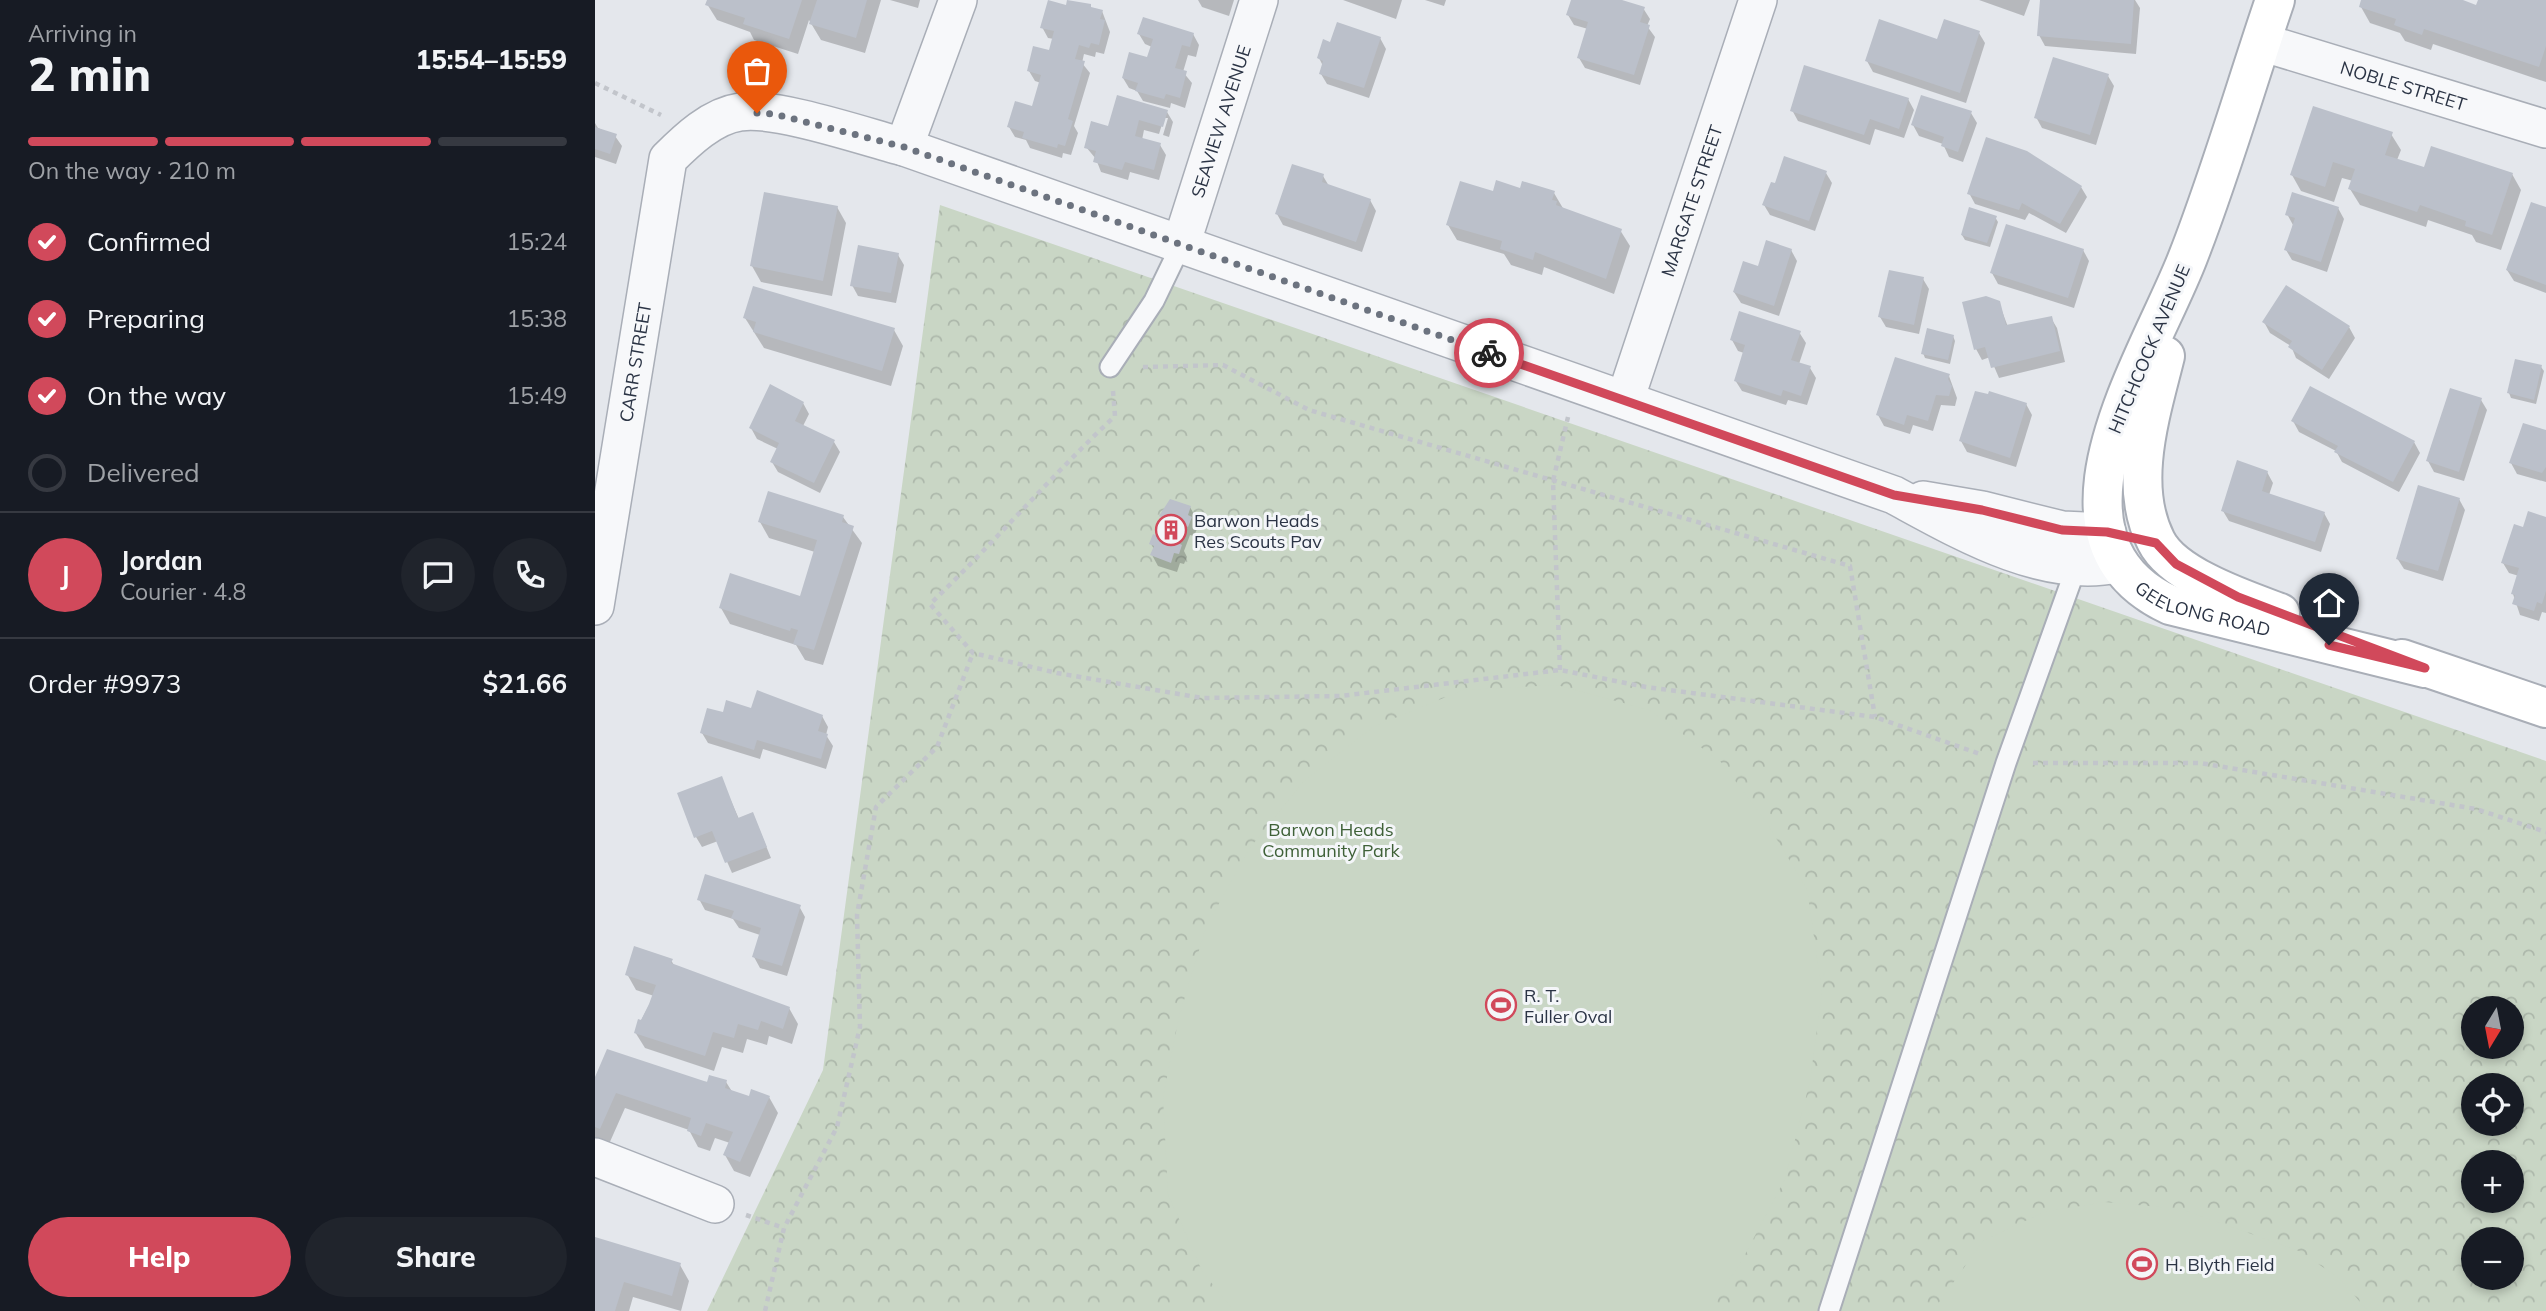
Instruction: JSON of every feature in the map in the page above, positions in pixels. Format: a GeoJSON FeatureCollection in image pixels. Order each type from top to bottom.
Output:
{"type":"FeatureCollection","features":[{"type":"Feature","properties":{"kind":"street"},"geometry":{"type":"LineString","coordinates":[[904,147],[958,0]]}},
{"type":"Feature","properties":{"kind":"street","name":"SEAVIEW AVENUE"},"geometry":{"type":"LineString","coordinates":[[1181,245],[1259,0]]}},
{"type":"Feature","properties":{"kind":"street","name":"MARGATE STREET"},"geometry":{"type":"LineString","coordinates":[[1625,400],[1758,0]]}},
{"type":"Feature","properties":{"kind":"street","name":"HITCHCOCK AVENUE"},"geometry":{"type":"LineString","coordinates":[[2104,543],[2103,503],[2108,448],[2188,257],[2275,0]]}},
{"type":"Feature","properties":{"kind":"street","name":"NOBLE STREET"},"geometry":{"type":"LineString","coordinates":[[2261,42],[2546,129]]}},
{"type":"Feature","properties":{"kind":"street","name":"CARR STREET"},"geometry":{"type":"LineString","coordinates":[[595,606],[668,159],[696,132],[739,111],[774,114],[904,147],[1894,495]]}},
{"type":"Feature","properties":{"kind":"street","name":"HITCHCOCK AVENUE"},"geometry":{"type":"LineString","coordinates":[[2156,543],[2148,517],[2143,463],[2188,257]]}},
{"type":"Feature","properties":{"kind":"street"},"geometry":{"type":"LineString","coordinates":[[1894,495],[2104,543],[2156,543]]}},
{"type":"Feature","properties":{"kind":"street"},"geometry":{"type":"LineString","coordinates":[[1894,495],[1972,537],[2042,561],[2076,568],[2104,543]]}},
{"type":"Feature","properties":{"kind":"street","name":"GEELONG ROAD"},"geometry":{"type":"LineString","coordinates":[[2104,543],[2145,593],[2171,605],[2425,668]]}},
{"type":"Feature","properties":{"kind":"street","name":"GEELONG ROAD"},"geometry":{"type":"LineString","coordinates":[[2156,543],[2176,564],[2238,597],[2425,668],[2546,708]]}},
{"type":"Feature","properties":{"kind":"street"},"geometry":{"type":"LineString","coordinates":[[595,1157],[715,1204]]}},
{"type":"Feature","properties":{"kind":"lane"},"geometry":{"type":"LineString","coordinates":[[1110,367],[1154,301],[1181,245]]}},
{"type":"Feature","properties":{"kind":"lane"},"geometry":{"type":"LineString","coordinates":[[1829,1311],[2006,763],[2076,568]]}},
{"type":"Feature","properties":{"kind":"path"},"geometry":{"type":"LineString","coordinates":[[595,83],[696,132]]}},
{"type":"Feature","properties":{"kind":"path"},"geometry":{"type":"LineString","coordinates":[[1875,717],[1850,566],[1309,410],[1223,365],[1110,367],[1115,416],[1070,459],[993,544],[930,604],[973,653],[1057,673],[1202,698],[1340,696],[1560,670],[1646,687],[1875,717],[2006,763],[2200,763],[2476,809],[2546,832]]}},
{"type":"Feature","properties":{"kind":"path"},"geometry":{"type":"LineString","coordinates":[[1560,670],[1553,481],[1576,383]]}},
{"type":"Feature","properties":{"kind":"path"},"geometry":{"type":"LineString","coordinates":[[765,1311],[784,1228],[837,1127],[860,1027],[857,915],[876,807],[937,747],[973,653]]}},
{"type":"Feature","properties":{"kind":"green space","name":"Barwon Heads Community Park"},"geometry":{"type":"Polygon","coordinates":[[[940,205],[2546,761],[2546,1311],[707,1311],[823,1070],[940,205]]]}},
{"type":"Feature","properties":{"kind":"green space","name":"R. T. Fuller Oval"},"geometry":{"type":"Polygon","coordinates":[[[1557,685],[1649,710],[1720,761],[1765,820],[1807,889],[1822,992],[1810,1081],[1785,1179],[1740,1264],[1708,1311],[1234,1311],[1202,1271],[1168,1194],[1163,1097],[1179,1017],[1206,927],[1249,849],[1304,781],[1373,727],[1463,690],[1557,685]]]}},
{"type":"Feature","properties":{"kind":"green space","name":"H. Blyth Field"},"geometry":{"type":"Polygon","coordinates":[[[2105,1202],[2181,1209],[2299,1251],[2339,1278],[2368,1311],[1933,1311],[1983,1241],[2044,1212],[2105,1202]]]}},
{"type":"Feature","properties":{"kind":"building"},"geometry":{"type":"Polygon","coordinates":[[[707,0],[802,0],[789,39],[743,24],[745,18],[705,5],[707,0]]]}},
{"type":"Feature","properties":{"kind":"building"},"geometry":{"type":"Polygon","coordinates":[[[817,0],[867,0],[856,38],[809,24],[817,0]]]}},
{"type":"Feature","properties":{"kind":"building"},"geometry":{"type":"Polygon","coordinates":[[[1048,0],[1066,5],[1067,0],[1091,4],[1091,7],[1103,10],[1100,19],[1105,20],[1099,45],[1091,43],[1089,48],[1079,45],[1075,59],[1085,61],[1068,119],[1073,121],[1065,146],[1058,144],[1057,148],[1022,138],[1024,132],[1007,127],[1015,101],[1032,106],[1041,75],[1027,71],[1033,46],[1049,50],[1054,31],[1040,28],[1048,0]]]}},
{"type":"Feature","properties":{"kind":"building"},"geometry":{"type":"Polygon","coordinates":[[[1571,0],[1622,0],[1645,7],[1640,22],[1650,25],[1634,75],[1577,58],[1588,22],[1566,15],[1571,0]]]}},
{"type":"Feature","properties":{"kind":"building"},"geometry":{"type":"Polygon","coordinates":[[[2040,0],[2134,0],[2131,44],[2037,36],[2040,0]]]}},
{"type":"Feature","properties":{"kind":"building"},"geometry":{"type":"Polygon","coordinates":[[[2361,0],[2463,0],[2476,5],[2478,0],[2546,0],[2546,46],[2539,67],[2424,29],[2422,35],[2394,25],[2396,19],[2359,7],[2361,0]]]}},
{"type":"Feature","properties":{"kind":"building"},"geometry":{"type":"Polygon","coordinates":[[[1143,17],[1194,33],[1190,47],[1182,45],[1175,68],[1187,71],[1180,98],[1166,94],[1164,99],[1135,91],[1138,83],[1122,78],[1129,52],[1147,57],[1153,39],[1137,34],[1143,17]]]}},
{"type":"Feature","properties":{"kind":"building"},"geometry":{"type":"Polygon","coordinates":[[[1879,19],[1937,39],[1944,19],[1980,31],[1960,93],[1865,61],[1879,19]]]}},
{"type":"Feature","properties":{"kind":"building"},"geometry":{"type":"Polygon","coordinates":[[[1337,22],[1381,37],[1364,88],[1319,74],[1323,61],[1317,58],[1323,39],[1330,42],[1337,22]]]}},
{"type":"Feature","properties":{"kind":"building"},"geometry":{"type":"Polygon","coordinates":[[[2053,57],[2109,74],[2090,135],[2034,118],[2053,57]]]}},
{"type":"Feature","properties":{"kind":"building"},"geometry":{"type":"Polygon","coordinates":[[[1804,65],[1909,98],[1899,129],[1870,119],[1864,135],[1790,111],[1804,65]]]}},
{"type":"Feature","properties":{"kind":"building"},"geometry":{"type":"Polygon","coordinates":[[[1117,95],[1168,110],[1163,127],[1139,120],[1135,136],[1161,143],[1154,170],[1125,162],[1122,170],[1093,162],[1096,151],[1084,148],[1091,121],[1108,126],[1117,95]]]}},
{"type":"Feature","properties":{"kind":"building"},"geometry":{"type":"Polygon","coordinates":[[[1921,95],[1972,111],[1958,152],[1941,146],[1944,137],[1911,125],[1921,95]]]}},
{"type":"Feature","properties":{"kind":"building"},"geometry":{"type":"Polygon","coordinates":[[[2313,106],[2393,132],[2385,155],[2424,167],[2431,146],[2513,173],[2492,235],[2465,226],[2466,221],[2420,205],[2417,212],[2348,189],[2355,169],[2333,162],[2325,187],[2290,175],[2313,106]]]}},
{"type":"Feature","properties":{"kind":"building"},"geometry":{"type":"Polygon","coordinates":[[[595,127],[617,134],[610,154],[595,149],[595,127]]]}},
{"type":"Feature","properties":{"kind":"building"},"geometry":{"type":"Polygon","coordinates":[[[1986,137],[2027,151],[2082,186],[2060,224],[2022,203],[2019,210],[1967,194],[1986,137]]]}},
{"type":"Feature","properties":{"kind":"building"},"geometry":{"type":"Polygon","coordinates":[[[1784,156],[1827,171],[1809,221],[1762,205],[1771,182],[1775,183],[1784,156]]]}},
{"type":"Feature","properties":{"kind":"building"},"geometry":{"type":"Polygon","coordinates":[[[1292,164],[1324,174],[1322,182],[1371,199],[1356,242],[1275,214],[1292,164]]]}},
{"type":"Feature","properties":{"kind":"building"},"geometry":{"type":"Polygon","coordinates":[[[1496,180],[1520,188],[1522,181],[1555,191],[1552,200],[1557,201],[1556,205],[1622,229],[1606,279],[1535,252],[1533,260],[1500,249],[1502,241],[1446,225],[1460,181],[1493,191],[1496,180]]]}},
{"type":"Feature","properties":{"kind":"building"},"geometry":{"type":"Polygon","coordinates":[[[764,192],[838,206],[823,281],[750,266],[764,192]]]}},
{"type":"Feature","properties":{"kind":"building"},"geometry":{"type":"Polygon","coordinates":[[[2292,192],[2339,207],[2321,262],[2284,250],[2295,218],[2285,215],[2292,192]]]}},
{"type":"Feature","properties":{"kind":"building"},"geometry":{"type":"Polygon","coordinates":[[[2531,202],[2546,207],[2546,285],[2506,270],[2531,202]]]}},
{"type":"Feature","properties":{"kind":"building"},"geometry":{"type":"Polygon","coordinates":[[[1969,207],[1997,216],[1987,243],[1961,235],[1969,207]]]}},
{"type":"Feature","properties":{"kind":"building"},"geometry":{"type":"Polygon","coordinates":[[[2006,224],[2084,249],[2068,298],[1990,273],[2006,224]]]}},
{"type":"Feature","properties":{"kind":"building"},"geometry":{"type":"Polygon","coordinates":[[[1766,240],[1792,249],[1774,306],[1733,292],[1743,261],[1758,266],[1766,240]]]}},
{"type":"Feature","properties":{"kind":"building"},"geometry":{"type":"Polygon","coordinates":[[[858,245],[899,253],[891,293],[850,286],[858,245]]]}},
{"type":"Feature","properties":{"kind":"building"},"geometry":{"type":"Polygon","coordinates":[[[1889,270],[1924,277],[1914,325],[1878,317],[1889,270]]]}},
{"type":"Feature","properties":{"kind":"building"},"geometry":{"type":"Polygon","coordinates":[[[2286,285],[2350,326],[2322,370],[2288,347],[2292,341],[2262,322],[2286,285]]]}},
{"type":"Feature","properties":{"kind":"building"},"geometry":{"type":"Polygon","coordinates":[[[753,286],[895,328],[882,371],[753,332],[756,322],[743,318],[753,286]]]}},
{"type":"Feature","properties":{"kind":"building"},"geometry":{"type":"Polygon","coordinates":[[[1986,296],[2000,301],[2006,325],[2052,316],[2060,351],[1991,368],[1985,347],[1974,350],[1962,302],[1986,296]]]}},
{"type":"Feature","properties":{"kind":"building"},"geometry":{"type":"Polygon","coordinates":[[[1739,311],[1801,331],[1791,360],[1811,366],[1801,396],[1783,390],[1781,396],[1734,381],[1745,345],[1730,340],[1739,311]]]}},
{"type":"Feature","properties":{"kind":"building"},"geometry":{"type":"Polygon","coordinates":[[[1927,328],[1954,335],[1948,360],[1921,354],[1927,328]]]}},
{"type":"Feature","properties":{"kind":"building"},"geometry":{"type":"Polygon","coordinates":[[[1895,357],[1950,374],[1948,379],[1952,386],[1949,396],[1936,395],[1928,421],[1907,415],[1904,425],[1876,415],[1895,357]]]}},
{"type":"Feature","properties":{"kind":"building"},"geometry":{"type":"Polygon","coordinates":[[[2515,359],[2542,365],[2534,400],[2507,393],[2515,359]]]}},
{"type":"Feature","properties":{"kind":"building"},"geometry":{"type":"Polygon","coordinates":[[[770,384],[804,402],[795,421],[835,440],[814,483],[770,462],[779,443],[749,428],[770,384]]]}},
{"type":"Feature","properties":{"kind":"building"},"geometry":{"type":"Polygon","coordinates":[[[2310,386],[2415,441],[2393,482],[2334,452],[2338,446],[2291,421],[2310,386]]]}},
{"type":"Feature","properties":{"kind":"building"},"geometry":{"type":"Polygon","coordinates":[[[2450,388],[2482,398],[2459,472],[2426,461],[2450,388]]]}},
{"type":"Feature","properties":{"kind":"building"},"geometry":{"type":"Polygon","coordinates":[[[1975,391],[1988,394],[1989,391],[2027,403],[2010,458],[1959,441],[1975,391]]]}},
{"type":"Feature","properties":{"kind":"building"},"geometry":{"type":"Polygon","coordinates":[[[2523,423],[2546,430],[2546,467],[2542,473],[2509,463],[2523,423]]]}},
{"type":"Feature","properties":{"kind":"building"},"geometry":{"type":"Polygon","coordinates":[[[2237,460],[2268,471],[2262,491],[2325,512],[2315,542],[2221,511],[2237,460]]]}},
{"type":"Feature","properties":{"kind":"building"},"geometry":{"type":"Polygon","coordinates":[[[2418,485],[2460,498],[2438,571],[2396,559],[2418,485]]]}},
{"type":"Feature","properties":{"kind":"building"},"geometry":{"type":"Polygon","coordinates":[[[768,491],[844,515],[842,522],[854,526],[814,650],[793,644],[798,630],[791,628],[790,631],[719,608],[730,573],[800,596],[817,540],[758,522],[768,491]]]}},
{"type":"Feature","properties":{"kind":"building","name":"Barwon Heads Res Scouts Pav"},"geometry":{"type":"Polygon","coordinates":[[[1170,499],[1191,506],[1188,515],[1192,517],[1188,527],[1184,525],[1178,543],[1182,545],[1179,554],[1174,553],[1171,563],[1150,555],[1154,546],[1149,544],[1153,534],[1157,536],[1163,518],[1159,516],[1170,499]]]}},
{"type":"Feature","properties":{"kind":"building"},"geometry":{"type":"Polygon","coordinates":[[[2528,511],[2546,517],[2546,591],[2542,604],[2537,602],[2534,611],[2512,604],[2515,595],[2511,594],[2519,568],[2501,563],[2514,524],[2523,527],[2528,511]]]}},
{"type":"Feature","properties":{"kind":"building"},"geometry":{"type":"Polygon","coordinates":[[[757,690],[823,715],[818,731],[828,734],[821,759],[757,740],[754,750],[700,733],[707,708],[723,712],[726,700],[751,708],[757,690]]]}},
{"type":"Feature","properties":{"kind":"building"},"geometry":{"type":"Polygon","coordinates":[[[722,776],[738,818],[753,812],[767,847],[725,863],[712,831],[694,838],[677,793],[722,776]]]}},
{"type":"Feature","properties":{"kind":"building"},"geometry":{"type":"Polygon","coordinates":[[[705,874],[801,905],[782,966],[752,957],[761,928],[731,918],[734,911],[697,900],[705,874]]]}},
{"type":"Feature","properties":{"kind":"building"},"geometry":{"type":"Polygon","coordinates":[[[634,946],[673,959],[671,963],[790,1007],[783,1029],[761,1021],[758,1030],[738,1024],[734,1038],[713,1032],[705,1056],[634,1033],[638,1019],[641,1020],[656,985],[625,975],[634,946]]]}},
{"type":"Feature","properties":{"kind":"building"},"geometry":{"type":"Polygon","coordinates":[[[607,1049],[707,1082],[709,1075],[727,1080],[725,1088],[749,1096],[751,1089],[770,1096],[740,1162],[723,1155],[733,1132],[706,1123],[701,1136],[687,1131],[691,1118],[616,1093],[600,1129],[595,1127],[595,1077],[607,1049]]]}},
{"type":"Feature","properties":{"kind":"building"},"geometry":{"type":"Polygon","coordinates":[[[595,1237],[681,1263],[672,1296],[624,1282],[615,1311],[595,1311],[595,1237]]]}},
{"type":"Feature","properties":{"kind":"way so far"},"geometry":{"type":"LineString","coordinates":[[757,113],[774,114],[904,147],[1489,353]]}},
{"type":"Feature","properties":{"kind":"place","name":"Barwon Heads Res Scouts Pav"},"geometry":{"type":"Point","coordinates":[1171,530]}},
{"type":"Feature","properties":{"kind":"place","name":"R. T. Fuller Oval"},"geometry":{"type":"Point","coordinates":[1501,1005]}},
{"type":"Feature","properties":{"kind":"place","name":"H. Blyth Field"},"geometry":{"type":"Point","coordinates":[2142,1264]}},
{"type":"Feature","properties":{"kind":"route"},"geometry":{"type":"LineString","coordinates":[[1489,353],[1894,495],[1982,510],[2062,530],[2107,532],[2156,543],[2176,564],[2238,597],[2425,668],[2329,645]]}}]}
